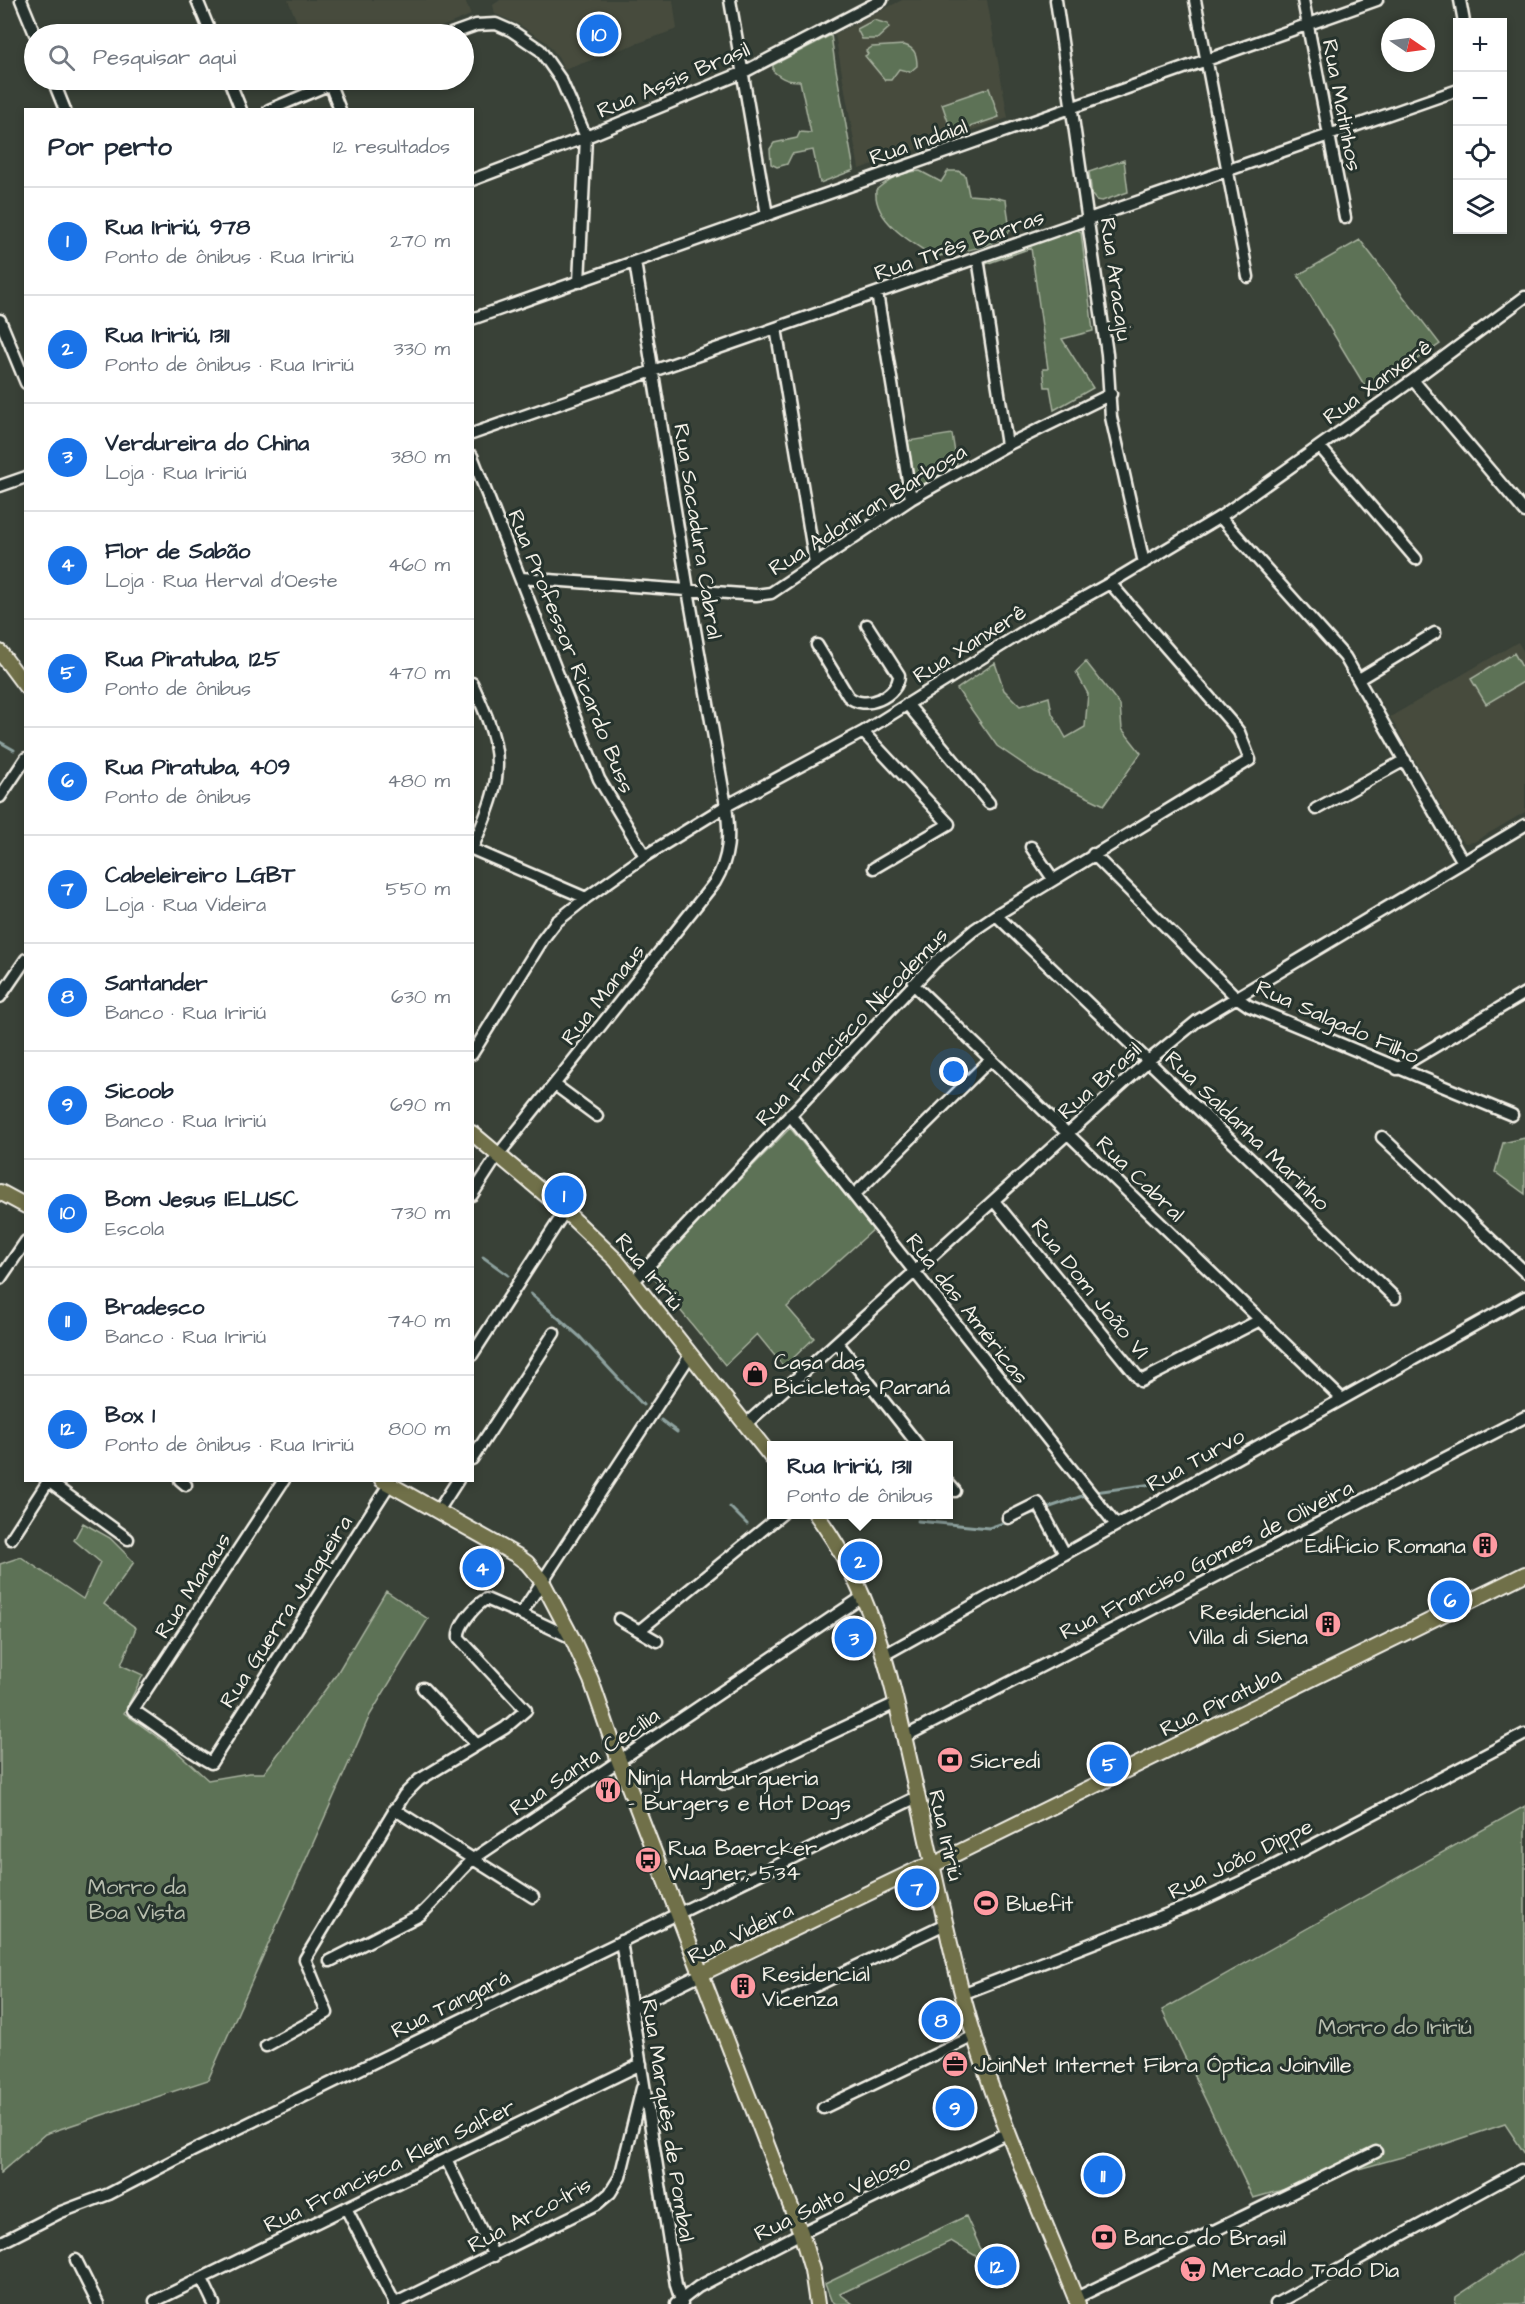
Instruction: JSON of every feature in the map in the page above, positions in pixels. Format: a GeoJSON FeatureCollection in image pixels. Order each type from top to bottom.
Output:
{"type":"FeatureCollection","features":[{"type":"Feature","properties":{"kind":"main road"},"geometry":{"type":"LineString","coordinates":[[0,652],[24,684]]}},
{"type":"Feature","properties":{"kind":"main road","name":"Rua Iririú"},"geometry":{"type":"LineString","coordinates":[[474,1135],[599,1242],[634,1281],[767,1453]]}},
{"type":"Feature","properties":{"kind":"main road"},"geometry":{"type":"LineString","coordinates":[[0,1192],[24,1205]]}},
{"type":"Feature","properties":{"kind":"main road"},"geometry":{"type":"LineString","coordinates":[[388,1482],[527,1563],[542,1581],[572,1638],[591,1680],[619,1761],[703,1973],[801,2233],[812,2270],[817,2304]]}},
{"type":"Feature","properties":{"kind":"main road","name":"Rua Iririú"},"geometry":{"type":"LineString","coordinates":[[819,1519],[838,1546],[864,1596],[884,1655],[945,1924],[974,2036],[1009,2132],[1077,2301]]}},
{"type":"Feature","properties":{"kind":"main road","name":"Rua Piratuba"},"geometry":{"type":"LineString","coordinates":[[933,1866],[1525,1574]]}},
{"type":"Feature","properties":{"kind":"main road","name":"Rua Videira"},"geometry":{"type":"LineString","coordinates":[[703,1973],[918,1869],[933,1866]]}},
{"type":"Feature","properties":{"kind":"street"},"geometry":{"type":"LineString","coordinates":[[21,0],[30,24]]}},
{"type":"Feature","properties":{"kind":"street"},"geometry":{"type":"LineString","coordinates":[[197,0],[207,24]]}},
{"type":"Feature","properties":{"kind":"street"},"geometry":{"type":"LineString","coordinates":[[730,0],[766,215]]}},
{"type":"Feature","properties":{"kind":"street","name":"Rua Assis Brasil"},"geometry":{"type":"LineString","coordinates":[[474,179],[586,137],[742,73],[882,0]]}},
{"type":"Feature","properties":{"kind":"street","name":"Rua Aracaju"},"geometry":{"type":"LineString","coordinates":[[1056,0],[1108,362],[1112,417],[1144,563]]}},
{"type":"Feature","properties":{"kind":"street"},"geometry":{"type":"LineString","coordinates":[[1195,0],[1248,277]]}},
{"type":"Feature","properties":{"kind":"street","name":"Rua Matinhos"},"geometry":{"type":"LineString","coordinates":[[1303,0],[1345,218]]}},
{"type":"Feature","properties":{"kind":"street","name":"Rua Indaial"},"geometry":{"type":"LineString","coordinates":[[474,318],[1377,0]]}},
{"type":"Feature","properties":{"kind":"street"},"geometry":{"type":"LineString","coordinates":[[1460,0],[1463,18]]}},
{"type":"Feature","properties":{"kind":"street"},"geometry":{"type":"LineString","coordinates":[[474,26],[496,24],[512,31],[540,50],[561,80],[586,137],[579,282]]}},
{"type":"Feature","properties":{"kind":"street"},"geometry":{"type":"LineString","coordinates":[[57,90],[64,108]]}},
{"type":"Feature","properties":{"kind":"street"},"geometry":{"type":"LineString","coordinates":[[233,90],[240,108]]}},
{"type":"Feature","properties":{"kind":"street"},"geometry":{"type":"LineString","coordinates":[[274,108],[316,90]]}},
{"type":"Feature","properties":{"kind":"street"},"geometry":{"type":"LineString","coordinates":[[336,90],[340,108]]}},
{"type":"Feature","properties":{"kind":"street","name":"Rua Três Barras"},"geometry":{"type":"LineString","coordinates":[[474,433],[1453,92]]}},
{"type":"Feature","properties":{"kind":"street"},"geometry":{"type":"LineString","coordinates":[[978,258],[1007,445]]}},
{"type":"Feature","properties":{"kind":"street","name":"Rua Sacadura Cabral"},"geometry":{"type":"LineString","coordinates":[[635,262],[688,590],[726,806]]}},
{"type":"Feature","properties":{"kind":"street"},"geometry":{"type":"LineString","coordinates":[[877,293],[911,499]]}},
{"type":"Feature","properties":{"kind":"street","name":"Rua Xanxerê"},"geometry":{"type":"LineString","coordinates":[[474,1051],[543,939],[556,922],[586,898],[645,856],[726,806],[863,732],[1031,627],[1220,517],[1525,297]]}},
{"type":"Feature","properties":{"kind":"street"},"geometry":{"type":"LineString","coordinates":[[0,320],[24,378]]}},
{"type":"Feature","properties":{"kind":"street"},"geometry":{"type":"LineString","coordinates":[[776,328],[815,563]]}},
{"type":"Feature","properties":{"kind":"street"},"geometry":{"type":"LineString","coordinates":[[1413,380],[1525,512]]}},
{"type":"Feature","properties":{"kind":"street","name":"Rua Adoniran Barbosa"},"geometry":{"type":"LineString","coordinates":[[521,578],[764,595],[780,589],[911,499],[1007,445],[1111,394]]}},
{"type":"Feature","properties":{"kind":"street"},"geometry":{"type":"LineString","coordinates":[[1320,447],[1416,559]]}},
{"type":"Feature","properties":{"kind":"street","name":"Rua Professor Ricardo Buss"},"geometry":{"type":"LineString","coordinates":[[474,461],[599,779],[645,856]]}},
{"type":"Feature","properties":{"kind":"street"},"geometry":{"type":"LineString","coordinates":[[0,486],[24,478]]}},
{"type":"Feature","properties":{"kind":"street"},"geometry":{"type":"LineString","coordinates":[[1220,517],[1335,644],[1359,679],[1463,862]]}},
{"type":"Feature","properties":{"kind":"street","name":"Rua Francisco Nicodemus"},"geometry":{"type":"LineString","coordinates":[[634,1281],[913,984],[956,944],[996,915],[1053,879],[1250,760],[1239,732],[1110,583]]}},
{"type":"Feature","properties":{"kind":"street"},"geometry":{"type":"LineString","coordinates":[[817,645],[854,702],[862,704],[874,701],[896,689],[899,675],[867,625]]}},
{"type":"Feature","properties":{"kind":"street"},"geometry":{"type":"LineString","coordinates":[[1359,679],[1435,633]]}},
{"type":"Feature","properties":{"kind":"street"},"geometry":{"type":"LineString","coordinates":[[474,688],[495,743],[498,773],[491,802],[474,844]]}},
{"type":"Feature","properties":{"kind":"street"},"geometry":{"type":"LineString","coordinates":[[874,701],[885,717]]}},
{"type":"Feature","properties":{"kind":"street"},"geometry":{"type":"LineString","coordinates":[[907,704],[989,802]]}},
{"type":"Feature","properties":{"kind":"street"},"geometry":{"type":"LineString","coordinates":[[863,732],[949,824],[874,868]]}},
{"type":"Feature","properties":{"kind":"street"},"geometry":{"type":"LineString","coordinates":[[1316,808],[1405,760]]}},
{"type":"Feature","properties":{"kind":"street"},"geometry":{"type":"LineString","coordinates":[[0,797],[24,761]]}},
{"type":"Feature","properties":{"kind":"street","name":"Rua Manaus"},"geometry":{"type":"LineString","coordinates":[[474,1192],[498,1155],[715,882],[725,863],[728,850],[729,827],[726,806]]}},
{"type":"Feature","properties":{"kind":"street","name":"Rua Brasil"},"geometry":{"type":"LineString","coordinates":[[745,1425],[1148,1061],[1197,1021],[1525,825]]}},
{"type":"Feature","properties":{"kind":"street"},"geometry":{"type":"LineString","coordinates":[[1031,847],[1053,879]]}},
{"type":"Feature","properties":{"kind":"street"},"geometry":{"type":"LineString","coordinates":[[474,850],[586,898]]}},
{"type":"Feature","properties":{"kind":"street","name":"Rua Salgado Filho"},"geometry":{"type":"LineString","coordinates":[[1093,854],[1236,997],[1259,1012],[1512,1115]]}},
{"type":"Feature","properties":{"kind":"street","name":"Rua Saldanha Marinho"},"geometry":{"type":"LineString","coordinates":[[996,915],[1395,1298]]}},
{"type":"Feature","properties":{"kind":"street"},"geometry":{"type":"LineString","coordinates":[[0,997],[24,962]]}},
{"type":"Feature","properties":{"kind":"street","name":"Rua Cabral"},"geometry":{"type":"LineString","coordinates":[[913,984],[1341,1399]]}},
{"type":"Feature","properties":{"kind":"street"},"geometry":{"type":"LineString","coordinates":[[1397,1069],[1525,993]]}},
{"type":"Feature","properties":{"kind":"street"},"geometry":{"type":"LineString","coordinates":[[854,1195],[991,1059]]}},
{"type":"Feature","properties":{"kind":"street"},"geometry":{"type":"LineString","coordinates":[[555,1085],[597,1116]]}},
{"type":"Feature","properties":{"kind":"street","name":"Rua das Américas"},"geometry":{"type":"LineString","coordinates":[[790,1114],[1116,1525]]}},
{"type":"Feature","properties":{"kind":"street"},"geometry":{"type":"LineString","coordinates":[[1382,1137],[1525,1272]]}},
{"type":"Feature","properties":{"kind":"street","name":"Rua Dom João VI"},"geometry":{"type":"LineString","coordinates":[[994,1201],[1142,1381],[1260,1320]]}},
{"type":"Feature","properties":{"kind":"street"},"geometry":{"type":"LineString","coordinates":[[474,1352],[565,1211]]}},
{"type":"Feature","properties":{"kind":"street"},"geometry":{"type":"LineString","coordinates":[[0,1279],[24,1244]]}},
{"type":"Feature","properties":{"kind":"street","name":"Rua Turvo"},"geometry":{"type":"LineString","coordinates":[[884,1655],[1525,1296]]}},
{"type":"Feature","properties":{"kind":"street"},"geometry":{"type":"LineString","coordinates":[[474,1456],[554,1333]]}},
{"type":"Feature","properties":{"kind":"street"},"geometry":{"type":"LineString","coordinates":[[837,1342],[915,1441]]}},
{"type":"Feature","properties":{"kind":"street"},"geometry":{"type":"LineString","coordinates":[[521,1614],[691,1354]]}},
{"type":"Feature","properties":{"kind":"street","name":"Rua Franciso Gomes de Oliveira"},"geometry":{"type":"LineString","coordinates":[[904,1737],[1525,1417]]}},
{"type":"Feature","properties":{"kind":"street"},"geometry":{"type":"LineString","coordinates":[[11,1539],[48,1482]]}},
{"type":"Feature","properties":{"kind":"street"},"geometry":{"type":"LineString","coordinates":[[50,1482],[128,1539]]}},
{"type":"Feature","properties":{"kind":"street","name":"Rua Manaus"},"geometry":{"type":"LineString","coordinates":[[211,1762],[195,1754],[166,1731],[133,1710],[283,1482]]}},
{"type":"Feature","properties":{"kind":"street","name":"Rua Guerra Junqueira"},"geometry":{"type":"LineString","coordinates":[[211,1762],[388,1482]]}},
{"type":"Feature","properties":{"kind":"street"},"geometry":{"type":"LineString","coordinates":[[438,1511],[457,1482]]}},
{"type":"Feature","properties":{"kind":"street"},"geometry":{"type":"LineString","coordinates":[[1008,1518],[1038,1503],[1065,1554]]}},
{"type":"Feature","properties":{"kind":"street"},"geometry":{"type":"LineString","coordinates":[[640,1630],[777,1519]]}},
{"type":"Feature","properties":{"kind":"street","name":"Rua Santa Cecília"},"geometry":{"type":"LineString","coordinates":[[330,1961],[420,1915],[457,1873],[473,1859],[864,1596]]}},
{"type":"Feature","properties":{"kind":"street"},"geometry":{"type":"LineString","coordinates":[[266,2046],[327,2013],[305,1959],[394,1809],[410,1787],[511,1724],[526,1710],[459,1638],[458,1633],[461,1626],[486,1599],[572,1638]]}},
{"type":"Feature","properties":{"kind":"street"},"geometry":{"type":"LineString","coordinates":[[619,1619],[657,1641]]}},
{"type":"Feature","properties":{"kind":"street"},"geometry":{"type":"LineString","coordinates":[[423,1688],[477,1745]]}},
{"type":"Feature","properties":{"kind":"street"},"geometry":{"type":"LineString","coordinates":[[724,1784],[896,1703]]}},
{"type":"Feature","properties":{"kind":"street","name":"Rua João Dippe"},"geometry":{"type":"LineString","coordinates":[[962,1994],[1196,1903],[1264,1871],[1525,1734]]}},
{"type":"Feature","properties":{"kind":"street","name":"Rua Tangará"},"geometry":{"type":"LineString","coordinates":[[0,2243],[61,2212],[110,2194],[200,2147],[917,1797]]}},
{"type":"Feature","properties":{"kind":"street"},"geometry":{"type":"LineString","coordinates":[[394,1809],[533,1897]]}},
{"type":"Feature","properties":{"kind":"street"},"geometry":{"type":"LineString","coordinates":[[780,2002],[945,1924]]}},
{"type":"Feature","properties":{"kind":"street","name":"Rua Marquês de Pombal"},"geometry":{"type":"LineString","coordinates":[[621,1941],[679,2303]]}},
{"type":"Feature","properties":{"kind":"street","name":"Rua Videira"},"geometry":{"type":"LineString","coordinates":[[632,2008],[703,1973]]}},
{"type":"Feature","properties":{"kind":"street"},"geometry":{"type":"LineString","coordinates":[[824,2108],[974,2036]]}},
{"type":"Feature","properties":{"kind":"street","name":"Rua Francisca Klein Salfer"},"geometry":{"type":"LineString","coordinates":[[155,2301],[640,2064]]}},
{"type":"Feature","properties":{"kind":"street","name":"Rua Arco-Íris"},"geometry":{"type":"LineString","coordinates":[[394,2304],[585,2211],[610,2193],[616,2186],[624,2167],[644,2083]]}},
{"type":"Feature","properties":{"kind":"street","name":"Rua Salto Veloso"},"geometry":{"type":"LineString","coordinates":[[679,2303],[698,2287],[801,2233],[1009,2132]]}},
{"type":"Feature","properties":{"kind":"street"},"geometry":{"type":"LineString","coordinates":[[1077,2301],[1376,2152]]}},
{"type":"Feature","properties":{"kind":"street"},"geometry":{"type":"LineString","coordinates":[[446,2159],[494,2256]]}},
{"type":"Feature","properties":{"kind":"street"},"geometry":{"type":"LineString","coordinates":[[1276,2304],[1521,2170]]}},
{"type":"Feature","properties":{"kind":"street"},"geometry":{"type":"LineString","coordinates":[[346,2208],[394,2304]]}},
{"type":"Feature","properties":{"kind":"street"},"geometry":{"type":"LineString","coordinates":[[76,2260],[98,2304]]}},
{"type":"Feature","properties":{"kind":"street"},"geometry":{"type":"LineString","coordinates":[[202,2279],[214,2304]]}},
{"type":"Feature","properties":{"kind":"shaded area"},"geometry":{"type":"Polygon","coordinates":[[[288,0],[465,0],[471,15],[449,24],[298,24],[288,0]]]}},
{"type":"Feature","properties":{"kind":"shaded area"},"geometry":{"type":"Polygon","coordinates":[[[500,0],[673,0],[677,29],[564,70],[559,58],[546,42],[518,24],[495,14],[493,5],[500,0]]]}},
{"type":"Feature","properties":{"kind":"shaded area"},"geometry":{"type":"Polygon","coordinates":[[[902,0],[987,0],[1008,118],[859,169],[835,34],[902,0]]]}},
{"type":"Feature","properties":{"kind":"shaded area"},"geometry":{"type":"Polygon","coordinates":[[[1518,642],[1525,654],[1525,812],[1474,842],[1465,843],[1458,836],[1390,717],[1518,642]]]}},
{"type":"Feature","properties":{"kind":"green space"},"geometry":{"type":"Polygon","coordinates":[[[874,20],[888,24],[889,28],[877,39],[862,39],[857,29],[874,20]]]}},
{"type":"Feature","properties":{"kind":"green space"},"geometry":{"type":"Polygon","coordinates":[[[831,35],[854,170],[820,183],[813,150],[792,154],[787,164],[777,167],[771,164],[770,149],[774,143],[797,138],[800,132],[811,133],[800,81],[780,76],[773,71],[773,65],[831,35]]]}},
{"type":"Feature","properties":{"kind":"green space"},"geometry":{"type":"Polygon","coordinates":[[[904,45],[915,52],[917,66],[910,72],[899,69],[891,80],[885,80],[865,56],[868,54],[866,51],[872,47],[904,45]]]}},
{"type":"Feature","properties":{"kind":"green space"},"geometry":{"type":"Polygon","coordinates":[[[989,88],[999,117],[952,133],[942,104],[989,88]]]}},
{"type":"Feature","properties":{"kind":"green space"},"geometry":{"type":"Polygon","coordinates":[[[1124,160],[1128,192],[1102,201],[1096,200],[1092,195],[1089,172],[1124,160]]]}},
{"type":"Feature","properties":{"kind":"green space"},"geometry":{"type":"Polygon","coordinates":[[[920,171],[941,182],[948,171],[958,171],[965,175],[969,195],[1006,200],[1010,231],[985,246],[935,257],[905,238],[881,212],[876,190],[896,176],[920,171]]]}},
{"type":"Feature","properties":{"kind":"green space"},"geometry":{"type":"Polygon","coordinates":[[[1076,229],[1081,232],[1093,331],[1062,339],[1093,388],[1054,410],[1050,387],[1045,387],[1043,369],[1048,369],[1031,248],[986,264],[988,259],[1076,229]]]}},
{"type":"Feature","properties":{"kind":"green space"},"geometry":{"type":"Polygon","coordinates":[[[1360,240],[1440,344],[1369,393],[1298,275],[1360,240]]]}},
{"type":"Feature","properties":{"kind":"green space"},"geometry":{"type":"Polygon","coordinates":[[[952,434],[957,465],[916,489],[908,441],[952,434]]]}},
{"type":"Feature","properties":{"kind":"green space"},"geometry":{"type":"Polygon","coordinates":[[[1514,653],[1525,672],[1525,681],[1486,704],[1471,679],[1514,653]]]}},
{"type":"Feature","properties":{"kind":"green space"},"geometry":{"type":"Polygon","coordinates":[[[1086,662],[1120,705],[1122,729],[1141,753],[1104,805],[1035,772],[997,746],[957,689],[995,663],[1004,690],[1020,706],[1049,697],[1052,713],[1066,738],[1085,727],[1088,694],[1076,672],[1086,662]]]}},
{"type":"Feature","properties":{"kind":"green space"},"geometry":{"type":"Polygon","coordinates":[[[790,1128],[874,1229],[787,1307],[814,1338],[784,1367],[757,1334],[725,1365],[649,1272],[790,1128]]]}},
{"type":"Feature","properties":{"kind":"green space"},"geometry":{"type":"Polygon","coordinates":[[[1525,1138],[1525,1194],[1495,1172],[1503,1143],[1525,1138]]]}},
{"type":"Feature","properties":{"kind":"green space","name":"Morro da Boa Vista"},"geometry":{"type":"Polygon","coordinates":[[[83,1523],[110,1538],[134,1562],[104,1604],[136,1628],[121,1665],[143,1675],[124,1713],[174,1749],[208,1780],[249,1773],[264,1773],[336,1675],[386,1591],[428,1619],[370,1715],[208,2080],[45,2134],[0,2173],[0,1564],[21,1557],[83,1599],[100,1562],[74,1540],[83,1523]]]}},
{"type":"Feature","properties":{"kind":"green space","name":"Morro do Iririú"},"geometry":{"type":"Polygon","coordinates":[[[1525,1806],[1525,2154],[1505,2124],[1424,2151],[1253,2198],[1162,2010],[1525,1806]]]}},
{"type":"Feature","properties":{"kind":"green space"},"geometry":{"type":"Polygon","coordinates":[[[966,2216],[984,2256],[979,2258],[951,2241],[840,2294],[853,2304],[836,2304],[831,2300],[825,2284],[966,2216]]]}},
{"type":"Feature","properties":{"kind":"green space"},"geometry":{"type":"Polygon","coordinates":[[[1525,2251],[1525,2304],[1455,2304],[1456,2297],[1525,2251]]]}},
{"type":"Feature","properties":{"kind":"waterway"},"geometry":{"type":"LineString","coordinates":[[0,742],[14,750]]}},
{"type":"Feature","properties":{"kind":"waterway"},"geometry":{"type":"LineString","coordinates":[[483,1257],[508,1275]]}},
{"type":"Feature","properties":{"kind":"waterway"},"geometry":{"type":"LineString","coordinates":[[531,1294],[580,1337],[643,1405]]}},
{"type":"Feature","properties":{"kind":"waterway"},"geometry":{"type":"LineString","coordinates":[[661,1420],[677,1432]]}},
{"type":"Feature","properties":{"kind":"waterway"},"geometry":{"type":"LineString","coordinates":[[1095,1492],[1152,1484]]}},
{"type":"Feature","properties":{"kind":"waterway"},"geometry":{"type":"LineString","coordinates":[[1024,1516],[1088,1494]]}},
{"type":"Feature","properties":{"kind":"waterway"},"geometry":{"type":"LineString","coordinates":[[730,1507],[747,1524]]}},
{"type":"Feature","properties":{"kind":"waterway"},"geometry":{"type":"LineString","coordinates":[[918,1521],[989,1528],[1006,1522]]}},
{"type":"Feature","properties":{"kind":"place","name":"Bom Jesus IELUSC"},"geometry":{"type":"Point","coordinates":[599,34]}},
{"type":"Feature","properties":{"kind":"place","name":"Rua Iririú, 978"},"geometry":{"type":"Point","coordinates":[564,1195]}},
{"type":"Feature","properties":{"kind":"place","name":"Casa das Bicicletas Paraná"},"geometry":{"type":"Point","coordinates":[755,1374]}},
{"type":"Feature","properties":{"kind":"place","name":"Edifício Romana"},"geometry":{"type":"Point","coordinates":[1485,1545]}},
{"type":"Feature","properties":{"kind":"place","name":"Rua Iririú, 1311"},"geometry":{"type":"Point","coordinates":[860,1561]}},
{"type":"Feature","properties":{"kind":"place","name":"Flor de Sabão"},"geometry":{"type":"Point","coordinates":[482,1568]}},
{"type":"Feature","properties":{"kind":"place","name":"Rua Piratuba, 409"},"geometry":{"type":"Point","coordinates":[1450,1600]}},
{"type":"Feature","properties":{"kind":"place","name":"Residencial Villa di Siena"},"geometry":{"type":"Point","coordinates":[1328,1624]}},
{"type":"Feature","properties":{"kind":"place","name":"Verdureira do China"},"geometry":{"type":"Point","coordinates":[854,1638]}},
{"type":"Feature","properties":{"kind":"place","name":"Sicredi"},"geometry":{"type":"Point","coordinates":[950,1760]}},
{"type":"Feature","properties":{"kind":"place","name":"Rua Piratuba, 125"},"geometry":{"type":"Point","coordinates":[1109,1764]}},
{"type":"Feature","properties":{"kind":"place","name":"Ninja Hamburgueria - Burgers e Hot Dogs"},"geometry":{"type":"Point","coordinates":[608,1790]}},
{"type":"Feature","properties":{"kind":"place","name":"Rua Baercker Wagner, 534"},"geometry":{"type":"Point","coordinates":[648,1860]}},
{"type":"Feature","properties":{"kind":"place","name":"Cabeleireiro LGBT"},"geometry":{"type":"Point","coordinates":[917,1888]}},
{"type":"Feature","properties":{"kind":"place","name":"Bluefit"},"geometry":{"type":"Point","coordinates":[986,1903]}},
{"type":"Feature","properties":{"kind":"place","name":"Residencial Vicenza"},"geometry":{"type":"Point","coordinates":[743,1986]}},
{"type":"Feature","properties":{"kind":"place","name":"Santander"},"geometry":{"type":"Point","coordinates":[941,2020]}},
{"type":"Feature","properties":{"kind":"place","name":"JoinNet Internet Fibra Óptica Joinville"},"geometry":{"type":"Point","coordinates":[955,2064]}},
{"type":"Feature","properties":{"kind":"place","name":"Sicoob"},"geometry":{"type":"Point","coordinates":[955,2108]}},
{"type":"Feature","properties":{"kind":"place","name":"Bradesco"},"geometry":{"type":"Point","coordinates":[1103,2175]}},
{"type":"Feature","properties":{"kind":"place","name":"Banco do Brasil"},"geometry":{"type":"Point","coordinates":[1104,2237]}},
{"type":"Feature","properties":{"kind":"place","name":"Box 1"},"geometry":{"type":"Point","coordinates":[997,2266]}},
{"type":"Feature","properties":{"kind":"place","name":"Mercado Todo Dia"},"geometry":{"type":"Point","coordinates":[1193,2269]}}]}
